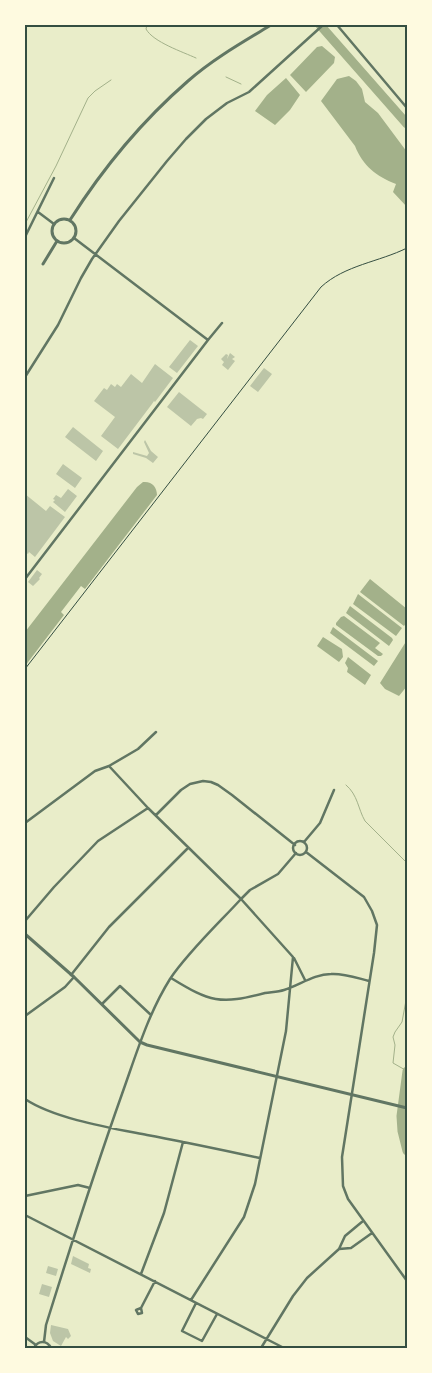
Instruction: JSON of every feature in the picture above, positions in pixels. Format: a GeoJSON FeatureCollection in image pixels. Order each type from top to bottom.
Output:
{"type":"FeatureCollection","features":[{"type":"Feature","properties":{"kind":"street"},"geometry":{"type":"LineString","coordinates":[[70,220],[106,167],[154,112],[189,80],[271,25]]}},
{"type":"Feature","properties":{"kind":"street"},"geometry":{"type":"LineString","coordinates":[[25,378],[58,325],[95,254],[129,208],[186,138],[227,103],[248,92],[323,25]]}},
{"type":"Feature","properties":{"kind":"street"},"geometry":{"type":"LineString","coordinates":[[337,25],[407,108]]}},
{"type":"Feature","properties":{"kind":"street"},"geometry":{"type":"LineString","coordinates":[[25,237],[54,178]]}},
{"type":"Feature","properties":{"kind":"street"},"geometry":{"type":"LineString","coordinates":[[38,212],[54,224]]}},
{"type":"Feature","properties":{"kind":"street"},"geometry":{"type":"LineString","coordinates":[[63,219],[70,220],[75,226],[74,238],[64,243],[57,241],[52,231],[54,224],[63,219]]}},
{"type":"Feature","properties":{"kind":"street"},"geometry":{"type":"LineString","coordinates":[[74,238],[208,340]]}},
{"type":"Feature","properties":{"kind":"street"},"geometry":{"type":"LineString","coordinates":[[43,264],[57,241]]}},
{"type":"Feature","properties":{"kind":"street"},"geometry":{"type":"LineString","coordinates":[[25,579],[222,323]]}},
{"type":"Feature","properties":{"kind":"street"},"geometry":{"type":"LineString","coordinates":[[25,823],[95,771],[109,766],[138,749],[156,732]]}},
{"type":"Feature","properties":{"kind":"street"},"geometry":{"type":"LineString","coordinates":[[109,766],[148,808],[241,899],[293,957],[305,980]]}},
{"type":"Feature","properties":{"kind":"street"},"geometry":{"type":"LineString","coordinates":[[156,815],[180,790],[190,784],[204,781],[211,782],[232,794],[294,845],[296,853]]}},
{"type":"Feature","properties":{"kind":"street"},"geometry":{"type":"LineString","coordinates":[[294,845],[300,841],[304,842],[320,824],[334,790]]}},
{"type":"Feature","properties":{"kind":"street"},"geometry":{"type":"LineString","coordinates":[[25,921],[54,887],[98,842],[148,808]]}},
{"type":"Feature","properties":{"kind":"street"},"geometry":{"type":"LineString","coordinates":[[304,842],[307,848],[306,852]]}},
{"type":"Feature","properties":{"kind":"street"},"geometry":{"type":"LineString","coordinates":[[25,1016],[65,987],[109,927],[188,848]]}},
{"type":"Feature","properties":{"kind":"street"},"geometry":{"type":"LineString","coordinates":[[296,853],[300,855],[306,852]]}},
{"type":"Feature","properties":{"kind":"street"},"geometry":{"type":"LineString","coordinates":[[306,852],[364,897],[377,925],[342,1157],[343,1186],[348,1199],[407,1280]]}},
{"type":"Feature","properties":{"kind":"street"},"geometry":{"type":"LineString","coordinates":[[44,1342],[46,1325],[90,1188],[151,1015],[171,978],[241,899],[250,890],[278,874],[296,853]]}},
{"type":"Feature","properties":{"kind":"street"},"geometry":{"type":"LineString","coordinates":[[25,934],[73,976],[140,1042],[407,1108]]}},
{"type":"Feature","properties":{"kind":"street"},"geometry":{"type":"LineString","coordinates":[[192,1300],[244,1217],[256,1184],[286,1031],[293,957]]}},
{"type":"Feature","properties":{"kind":"street"},"geometry":{"type":"LineString","coordinates":[[171,978],[203,996],[224,1000],[247,999],[285,990],[305,980],[332,974],[370,981]]}},
{"type":"Feature","properties":{"kind":"street"},"geometry":{"type":"LineString","coordinates":[[102,1004],[120,986],[151,1015]]}},
{"type":"Feature","properties":{"kind":"street"},"geometry":{"type":"LineString","coordinates":[[25,1099],[35,1106],[48,1111],[110,1128],[260,1158]]}},
{"type":"Feature","properties":{"kind":"street"},"geometry":{"type":"LineString","coordinates":[[141,1274],[164,1213],[183,1142]]}},
{"type":"Feature","properties":{"kind":"street"},"geometry":{"type":"LineString","coordinates":[[25,1196],[78,1185],[90,1188]]}},
{"type":"Feature","properties":{"kind":"street"},"geometry":{"type":"LineString","coordinates":[[25,1215],[284,1348]]}},
{"type":"Feature","properties":{"kind":"street"},"geometry":{"type":"LineString","coordinates":[[261,1348],[307,1278],[339,1249],[343,1238],[364,1221]]}},
{"type":"Feature","properties":{"kind":"street"},"geometry":{"type":"LineString","coordinates":[[339,1249],[351,1248],[372,1233]]}},
{"type":"Feature","properties":{"kind":"street"},"geometry":{"type":"LineString","coordinates":[[141,1308],[155,1281]]}},
{"type":"Feature","properties":{"kind":"street"},"geometry":{"type":"LineString","coordinates":[[196,1303],[182,1331],[202,1341],[217,1314]]}},
{"type":"Feature","properties":{"kind":"street"},"geometry":{"type":"LineString","coordinates":[[25,1337],[35,1346],[40,1342],[44,1342]]}},
{"type":"Feature","properties":{"kind":"street"},"geometry":{"type":"LineString","coordinates":[[44,1342],[51,1348]]}},
{"type":"Feature","properties":{"kind":"path"},"geometry":{"type":"LineString","coordinates":[[25,669],[318,291],[330,279],[338,275],[407,248]]}},
{"type":"Feature","properties":{"kind":"shaded area"},"geometry":{"type":"Polygon","coordinates":[[[322,46],[335,57],[334,63],[306,92],[290,75],[317,47],[322,46]]]}},
{"type":"Feature","properties":{"kind":"shaded area"},"geometry":{"type":"Polygon","coordinates":[[[349,76],[362,89],[365,102],[378,113],[407,152],[407,207],[393,192],[396,184],[382,178],[366,165],[355,146],[321,101],[337,79],[349,76]]]}},
{"type":"Feature","properties":{"kind":"shaded area"},"geometry":{"type":"Polygon","coordinates":[[[286,78],[300,95],[290,110],[275,125],[255,111],[267,95],[286,78]]]}},
{"type":"Feature","properties":{"kind":"shaded area"},"geometry":{"type":"Polygon","coordinates":[[[143,482],[149,482],[153,485],[157,495],[85,589],[81,586],[61,612],[64,615],[25,666],[25,632],[137,487],[143,482]]]}},
{"type":"Feature","properties":{"kind":"shaded area"},"geometry":{"type":"Polygon","coordinates":[[[370,579],[407,609],[407,622],[404,626],[360,592],[370,579]]]}},
{"type":"Feature","properties":{"kind":"shaded area"},"geometry":{"type":"Polygon","coordinates":[[[358,594],[402,628],[396,636],[353,604],[358,594]]]}},
{"type":"Feature","properties":{"kind":"shaded area"},"geometry":{"type":"Polygon","coordinates":[[[350,606],[392,638],[393,640],[389,646],[346,613],[350,606]]]}},
{"type":"Feature","properties":{"kind":"shaded area"},"geometry":{"type":"Polygon","coordinates":[[[344,616],[380,643],[375,648],[383,654],[381,656],[378,656],[336,625],[341,617],[344,616]]]}},
{"type":"Feature","properties":{"kind":"shaded area"},"geometry":{"type":"Polygon","coordinates":[[[333,627],[378,661],[374,666],[330,633],[333,627]]]}},
{"type":"Feature","properties":{"kind":"shaded area"},"geometry":{"type":"Polygon","coordinates":[[[323,637],[342,649],[343,657],[339,662],[317,646],[323,637]]]}},
{"type":"Feature","properties":{"kind":"shaded area"},"geometry":{"type":"Polygon","coordinates":[[[407,640],[407,686],[399,696],[385,689],[380,683],[407,640]]]}},
{"type":"Feature","properties":{"kind":"shaded area"},"geometry":{"type":"Polygon","coordinates":[[[348,657],[371,675],[365,685],[347,672],[348,668],[345,663],[348,657]]]}},
{"type":"Feature","properties":{"kind":"building"},"geometry":{"type":"Polygon","coordinates":[[[190,340],[198,346],[177,373],[169,367],[190,340]]]}},
{"type":"Feature","properties":{"kind":"building"},"geometry":{"type":"Polygon","coordinates":[[[230,353],[235,357],[232,359],[235,361],[228,370],[222,365],[224,362],[221,359],[226,354],[228,355],[227,359],[230,353]]]}},
{"type":"Feature","properties":{"kind":"building"},"geometry":{"type":"Polygon","coordinates":[[[155,364],[173,378],[118,449],[101,436],[115,417],[94,401],[104,388],[107,390],[111,384],[115,387],[117,384],[121,387],[131,374],[142,383],[155,364]]]}},
{"type":"Feature","properties":{"kind":"building"},"geometry":{"type":"Polygon","coordinates":[[[264,368],[272,374],[258,392],[250,386],[264,368]]]}},
{"type":"Feature","properties":{"kind":"building"},"geometry":{"type":"Polygon","coordinates":[[[179,392],[207,414],[203,419],[197,419],[191,426],[167,407],[179,392]]]}},
{"type":"Feature","properties":{"kind":"building"},"geometry":{"type":"Polygon","coordinates":[[[73,427],[103,451],[96,461],[65,437],[73,427]]]}},
{"type":"Feature","properties":{"kind":"building"},"geometry":{"type":"Polygon","coordinates":[[[145,440],[151,451],[158,457],[153,463],[146,458],[133,454],[133,452],[147,456],[149,453],[144,442],[145,440]]]}},
{"type":"Feature","properties":{"kind":"building"},"geometry":{"type":"Polygon","coordinates":[[[63,464],[82,478],[75,488],[56,474],[63,464]]]}},
{"type":"Feature","properties":{"kind":"building"},"geometry":{"type":"Polygon","coordinates":[[[68,489],[77,496],[65,512],[53,502],[55,500],[53,499],[56,495],[61,498],[68,489]]]}},
{"type":"Feature","properties":{"kind":"building"},"geometry":{"type":"Polygon","coordinates":[[[25,494],[46,511],[50,506],[65,517],[35,557],[29,552],[28,554],[25,552],[25,494]]]}},
{"type":"Feature","properties":{"kind":"building"},"geometry":{"type":"Polygon","coordinates":[[[37,570],[42,574],[33,586],[28,582],[37,570]]]}},
{"type":"Feature","properties":{"kind":"building"},"geometry":{"type":"Polygon","coordinates":[[[73,1256],[89,1264],[90,1273],[71,1264],[73,1256]]]}},
{"type":"Feature","properties":{"kind":"building"},"geometry":{"type":"Polygon","coordinates":[[[48,1266],[58,1269],[56,1276],[46,1273],[48,1266]]]}},
{"type":"Feature","properties":{"kind":"building"},"geometry":{"type":"Polygon","coordinates":[[[42,1284],[52,1287],[49,1297],[39,1294],[42,1284]]]}},
{"type":"Feature","properties":{"kind":"building"},"geometry":{"type":"Polygon","coordinates":[[[51,1325],[68,1329],[71,1336],[68,1339],[66,1337],[61,1346],[53,1341],[50,1333],[51,1325]]]}},
{"type":"Feature","properties":{"kind":"waterway"},"geometry":{"type":"LineString","coordinates":[[147,25],[146,29],[155,38],[196,58]]}},
{"type":"Feature","properties":{"kind":"waterway"},"geometry":{"type":"LineString","coordinates":[[320,25],[407,124]]}},
{"type":"Feature","properties":{"kind":"waterway"},"geometry":{"type":"LineString","coordinates":[[226,77],[241,84]]}},
{"type":"Feature","properties":{"kind":"waterway"},"geometry":{"type":"LineString","coordinates":[[25,224],[56,166],[88,98],[111,80]]}},
{"type":"Feature","properties":{"kind":"waterway"},"geometry":{"type":"LineString","coordinates":[[346,785],[355,798],[365,821],[407,863]]}},
{"type":"Feature","properties":{"kind":"waterway"},"geometry":{"type":"LineString","coordinates":[[407,995],[402,1022],[393,1037],[395,1045],[393,1063],[407,1071]]}},
{"type":"Feature","properties":{"kind":"waterway"},"geometry":{"type":"LineString","coordinates":[[407,1071],[401,1116],[402,1131],[407,1151]]}}]}
